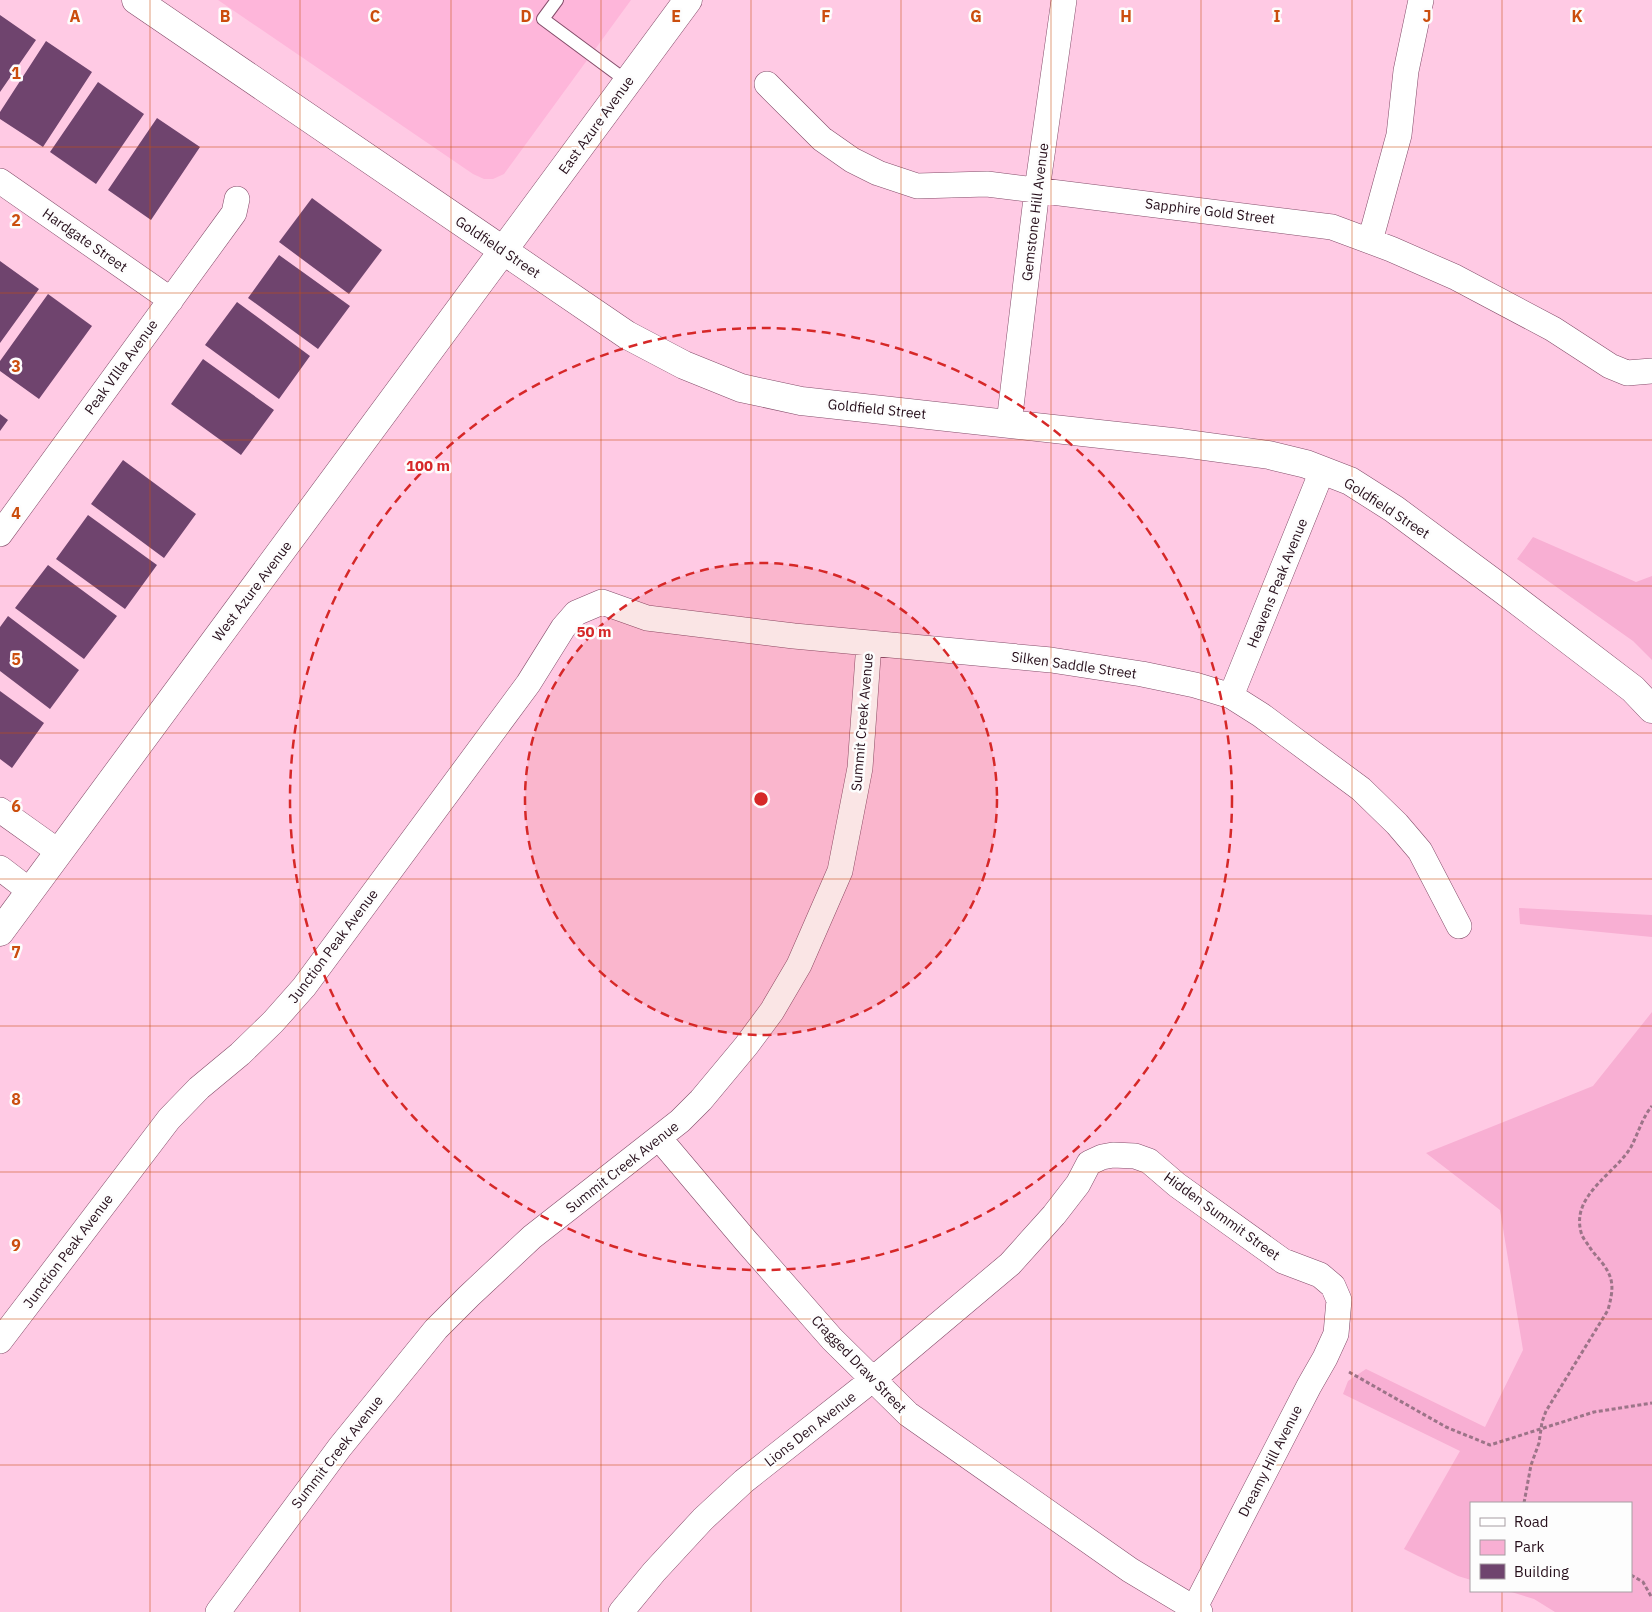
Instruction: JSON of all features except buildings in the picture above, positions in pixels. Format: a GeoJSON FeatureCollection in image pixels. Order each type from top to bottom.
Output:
{"type":"FeatureCollection","features":[{"type":"Feature","properties":{"kind":"street","name":"Goldfield Street"},"geometry":{"type":"LineString","coordinates":[[136,0],[627,335],[684,365],[741,388],[801,401],[1181,442],[1269,455],[1306,464],[1350,481],[1394,509],[1625,683],[1652,709]]}},
{"type":"Feature","properties":{"kind":"street","name":"East Azure Avenue"},"geometry":{"type":"LineString","coordinates":[[504,250],[688,0]]}},
{"type":"Feature","properties":{"kind":"street","name":"Gemstone Hill Avenue"},"geometry":{"type":"LineString","coordinates":[[1009,423],[1037,190],[1064,0]]}},
{"type":"Feature","properties":{"kind":"street"},"geometry":{"type":"LineString","coordinates":[[1370,241],[1399,136],[1406,71],[1421,0]]}},
{"type":"Feature","properties":{"kind":"street","name":"Sapphire Gold Street"},"geometry":{"type":"LineString","coordinates":[[767,84],[822,139],[852,160],[878,173],[917,186],[986,184],[1332,227],[1455,277],[1553,329],[1610,366],[1627,373],[1652,371]]}},
{"type":"Feature","properties":{"kind":"street","name":"Hardgate Street"},"geometry":{"type":"LineString","coordinates":[[0,181],[171,300]]}},
{"type":"Feature","properties":{"kind":"street","name":"Peak VIlla Avenue"},"geometry":{"type":"LineString","coordinates":[[0,534],[234,213],[237,199]]}},
{"type":"Feature","properties":{"kind":"street","name":"West Azure Avenue"},"geometry":{"type":"LineString","coordinates":[[0,932],[504,250]]}},
{"type":"Feature","properties":{"kind":"street","name":"Heavens Peak Avenue"},"geometry":{"type":"LineString","coordinates":[[1231,696],[1322,471]]}},
{"type":"Feature","properties":{"kind":"street","name":"Silken Saddle Street"},"geometry":{"type":"LineString","coordinates":[[590,607],[602,602],[647,618],[794,636],[1051,660],[1142,674],[1195,685],[1231,696],[1261,715],[1361,789],[1397,824],[1420,851],[1459,926]]}},
{"type":"Feature","properties":{"kind":"street","name":"Junction Peak Avenue"},"geometry":{"type":"LineString","coordinates":[[0,1341],[169,1119],[200,1088],[240,1054],[273,1022],[304,987],[528,684],[563,628],[576,614],[590,607]]}},
{"type":"Feature","properties":{"kind":"street","name":"Summit Creek Avenue"},"geometry":{"type":"LineString","coordinates":[[218,1612],[340,1447],[436,1329],[532,1237],[680,1121],[701,1100],[746,1046],[772,1011],[799,965],[840,871],[860,768],[869,643]]}},
{"type":"Feature","properties":{"kind":"street"},"geometry":{"type":"LineString","coordinates":[[0,810],[58,852]]}},
{"type":"Feature","properties":{"kind":"street"},"geometry":{"type":"LineString","coordinates":[[0,868],[30,891]]}},
{"type":"Feature","properties":{"kind":"street","name":"Cragged Draw Street"},"geometry":{"type":"LineString","coordinates":[[659,1138],[832,1339],[908,1414],[1130,1570],[1197,1610]]}},
{"type":"Feature","properties":{"kind":"street","name":"Lions Den Avenue"},"geometry":{"type":"LineString","coordinates":[[633,1607],[654,1572],[702,1519],[744,1481],[872,1380],[1010,1264],[1066,1200],[1090,1163],[1102,1157],[1113,1155]]}},
{"type":"Feature","properties":{"kind":"street","name":"Hidden Summit Street"},"geometry":{"type":"LineString","coordinates":[[1113,1155],[1135,1156],[1149,1161],[1177,1185],[1283,1261],[1320,1275],[1333,1286],[1339,1300],[1338,1310]]}},
{"type":"Feature","properties":{"kind":"street","name":"Dreamy Hill Avenue"},"geometry":{"type":"LineString","coordinates":[[1197,1610],[1309,1386],[1325,1358],[1336,1334],[1338,1310]]}},
{"type":"Feature","properties":{"kind":"lane"},"geometry":{"type":"LineString","coordinates":[[557,0],[543,19],[628,82]]}},
{"type":"Feature","properties":{"kind":"path"},"geometry":{"type":"LineString","coordinates":[[1524,1502],[1531,1465],[1539,1443],[1546,1410],[1608,1310],[1612,1295],[1612,1280],[1604,1264],[1591,1249],[1581,1233],[1581,1215],[1589,1194],[1630,1148],[1652,1106]]}},
{"type":"Feature","properties":{"kind":"path"},"geometry":{"type":"LineString","coordinates":[[1325,1358],[1446,1427],[1490,1445],[1594,1412],[1652,1403]]}},
{"type":"Feature","properties":{"kind":"path"},"geometry":{"type":"LineString","coordinates":[[1632,1576],[1643,1582],[1652,1598]]}},
{"type":"Feature","properties":{"kind":"shaded area"},"geometry":{"type":"Polygon","coordinates":[[[218,0],[631,0],[504,174],[493,179],[484,179],[473,174],[218,0]]]}},
{"type":"Feature","properties":{"kind":"green space"},"geometry":{"type":"Polygon","coordinates":[[[1533,537],[1636,582],[1652,576],[1652,660],[1633,641],[1517,559],[1533,537]]]}},
{"type":"Feature","properties":{"kind":"green space"},"geometry":{"type":"Polygon","coordinates":[[[1519,908],[1652,915],[1652,937],[1520,924],[1519,908]]]}},
{"type":"Feature","properties":{"kind":"green space"},"geometry":{"type":"Polygon","coordinates":[[[1652,1012],[1652,1612],[1555,1612],[1534,1599],[1511,1592],[1632,1592],[1632,1502],[1470,1502],[1470,1580],[1458,1576],[1404,1549],[1460,1451],[1343,1394],[1348,1381],[1366,1369],[1485,1427],[1523,1350],[1500,1210],[1426,1153],[1593,1086],[1652,1012]]]}}]}
